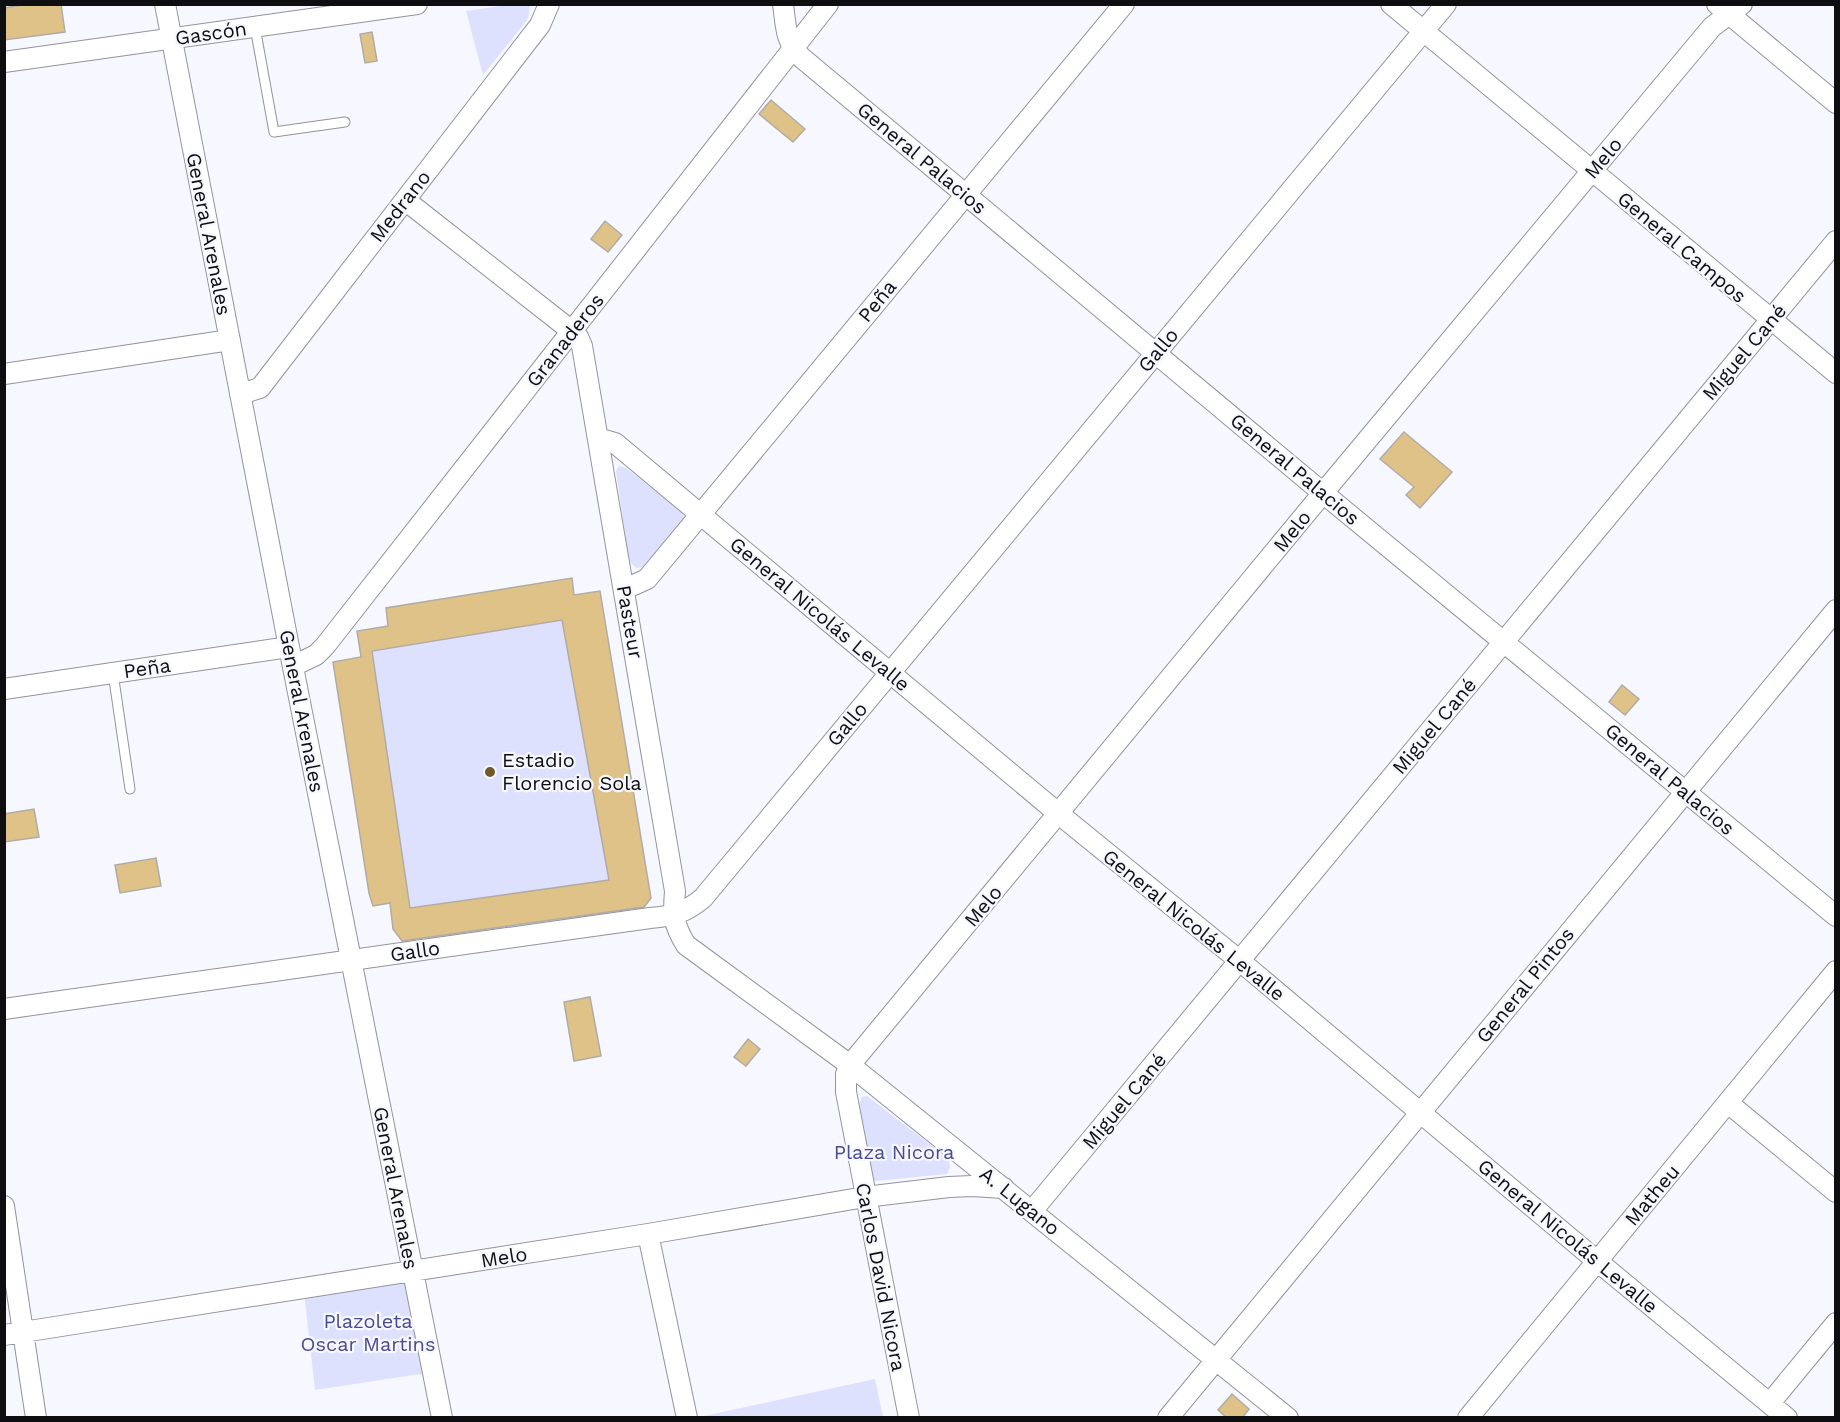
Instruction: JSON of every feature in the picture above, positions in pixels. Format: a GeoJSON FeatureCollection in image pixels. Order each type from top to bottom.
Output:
{"type":"FeatureCollection","features":[{"type":"Feature","properties":{"kind":"street","name":"General Arenales"},"geometry":{"type":"LineString","coordinates":[[165,4],[442,1418]]}},
{"type":"Feature","properties":{"kind":"street","name":"Gascón"},"geometry":{"type":"LineString","coordinates":[[4,62],[417,4]]}},
{"type":"Feature","properties":{"kind":"street","name":"Medrano"},"geometry":{"type":"LineString","coordinates":[[240,394],[260,388],[540,25],[549,4]]}},
{"type":"Feature","properties":{"kind":"street"},"geometry":{"type":"LineString","coordinates":[[783,4],[787,34],[792,49]]}},
{"type":"Feature","properties":{"kind":"street","name":"Granaderos"},"geometry":{"type":"LineString","coordinates":[[291,656],[316,655],[325,646],[828,4]]}},
{"type":"Feature","properties":{"kind":"street","name":"Peña"},"geometry":{"type":"LineString","coordinates":[[625,589],[648,579],[1124,4]]}},
{"type":"Feature","properties":{"kind":"street","name":"General Campos"},"geometry":{"type":"LineString","coordinates":[[1391,4],[1770,321],[1836,373]]}},
{"type":"Feature","properties":{"kind":"street","name":"Gallo"},"geometry":{"type":"LineString","coordinates":[[4,1009],[638,919],[673,916],[692,907],[703,898],[1446,4]]}},
{"type":"Feature","properties":{"kind":"street"},"geometry":{"type":"LineString","coordinates":[[1730,8],[1836,103]]}},
{"type":"Feature","properties":{"kind":"street","name":"Melo"},"geometry":{"type":"LineString","coordinates":[[850,1065],[1323,493],[1730,8]]}},
{"type":"Feature","properties":{"kind":"street","name":"General Palacios"},"geometry":{"type":"LineString","coordinates":[[792,49],[1323,493],[1836,916]]}},
{"type":"Feature","properties":{"kind":"street"},"geometry":{"type":"LineString","coordinates":[[405,200],[573,332]]}},
{"type":"Feature","properties":{"kind":"street","name":"Miguel Cané"},"geometry":{"type":"LineString","coordinates":[[1032,1211],[1836,241]]}},
{"type":"Feature","properties":{"kind":"street","name":"Pasteur"},"geometry":{"type":"LineString","coordinates":[[573,332],[582,346],[625,589],[675,891],[673,916]]}},
{"type":"Feature","properties":{"kind":"street"},"geometry":{"type":"LineString","coordinates":[[4,374],[230,340]]}},
{"type":"Feature","properties":{"kind":"street","name":"General Nicolás Levalle"},"geometry":{"type":"LineString","coordinates":[[598,438],[615,443],[1787,1418]]}},
{"type":"Feature","properties":{"kind":"street","name":"General Pintos"},"geometry":{"type":"LineString","coordinates":[[1168,1418],[1836,610]]}},
{"type":"Feature","properties":{"kind":"street","name":"Peña"},"geometry":{"type":"LineString","coordinates":[[4,689],[113,673],[291,656]]}},
{"type":"Feature","properties":{"kind":"street","name":"A. Lugano"},"geometry":{"type":"LineString","coordinates":[[673,916],[678,932],[686,945],[850,1065],[1288,1418]]}},
{"type":"Feature","properties":{"kind":"street","name":"Matheu"},"geometry":{"type":"LineString","coordinates":[[1468,1418],[1836,971]]}},
{"type":"Feature","properties":{"kind":"street","name":"Carlos David Nicora"},"geometry":{"type":"LineString","coordinates":[[850,1065],[846,1074],[846,1092],[909,1418]]}},
{"type":"Feature","properties":{"kind":"street"},"geometry":{"type":"LineString","coordinates":[[1728,1103],[1836,1192]]}},
{"type":"Feature","properties":{"kind":"street","name":"Melo"},"geometry":{"type":"LineString","coordinates":[[4,1335],[413,1272],[865,1197],[949,1187],[1004,1188]]}},
{"type":"Feature","properties":{"kind":"street"},"geometry":{"type":"LineString","coordinates":[[4,1206],[36,1418]]}},
{"type":"Feature","properties":{"kind":"street"},"geometry":{"type":"LineString","coordinates":[[648,1234],[687,1418]]}},
{"type":"Feature","properties":{"kind":"street"},"geometry":{"type":"LineString","coordinates":[[1770,1403],[1836,1323]]}},
{"type":"Feature","properties":{"kind":"lane"},"geometry":{"type":"LineString","coordinates":[[255,27],[274,132],[345,122]]}},
{"type":"Feature","properties":{"kind":"lane"},"geometry":{"type":"LineString","coordinates":[[113,673],[130,789]]}},
{"type":"Feature","properties":{"kind":"green space"},"geometry":{"type":"Polygon","coordinates":[[[507,5],[530,5],[528,19],[483,75],[466,11],[507,5]]]}},
{"type":"Feature","properties":{"kind":"green space"},"geometry":{"type":"Polygon","coordinates":[[[619,466],[626,468],[680,510],[684,517],[684,526],[646,567],[636,568],[629,561],[616,471],[619,466]]]}},
{"type":"Feature","properties":{"kind":"green space","name":"Estadio Florencio Sola"},"geometry":{"type":"Polygon","coordinates":[[[572,578],[574,595],[600,591],[651,898],[643,909],[404,944],[393,929],[390,904],[373,906],[369,893],[333,663],[361,657],[387,626],[386,608],[572,578]]]}},
{"type":"Feature","properties":{"kind":"green space","name":"Plaza Nicora"},"geometry":{"type":"Polygon","coordinates":[[[867,1096],[949,1159],[950,1167],[947,1174],[875,1181],[870,1176],[859,1105],[862,1097],[867,1096]]]}},
{"type":"Feature","properties":{"kind":"green space","name":"Plazoleta Oscar Martins"},"geometry":{"type":"Polygon","coordinates":[[[408,1276],[427,1373],[315,1390],[304,1292],[408,1276]]]}},
{"type":"Feature","properties":{"kind":"green space"},"geometry":{"type":"Polygon","coordinates":[[[875,1379],[883,1417],[695,1418],[875,1379]]]}},
{"type":"Feature","properties":{"kind":"building"},"geometry":{"type":"Polygon","coordinates":[[[28,4],[61,4],[65,32],[4,40],[4,8],[28,4]]]}},
{"type":"Feature","properties":{"kind":"building"},"geometry":{"type":"Polygon","coordinates":[[[372,32],[377,61],[365,63],[360,34],[372,32]]]}},
{"type":"Feature","properties":{"kind":"building"},"geometry":{"type":"Polygon","coordinates":[[[771,100],[805,129],[793,142],[759,114],[771,100]]]}},
{"type":"Feature","properties":{"kind":"building"},"geometry":{"type":"Polygon","coordinates":[[[605,221],[622,235],[608,252],[591,239],[605,221]]]}},
{"type":"Feature","properties":{"kind":"building"},"geometry":{"type":"Polygon","coordinates":[[[1404,432],[1452,472],[1420,508],[1406,495],[1414,487],[1380,459],[1404,432]]]}},
{"type":"Feature","properties":{"kind":"building"},"geometry":{"type":"Polygon","coordinates":[[[572,578],[574,595],[600,591],[651,898],[644,907],[402,941],[393,929],[390,903],[373,906],[369,893],[333,662],[361,657],[357,631],[388,626],[386,608],[572,578]],[[562,620],[372,651],[410,908],[609,880],[562,620]]]}},
{"type":"Feature","properties":{"kind":"building"},"geometry":{"type":"Polygon","coordinates":[[[1622,685],[1639,699],[1625,715],[1609,702],[1622,685]]]}},
{"type":"Feature","properties":{"kind":"building"},"geometry":{"type":"Polygon","coordinates":[[[34,809],[39,837],[4,842],[4,814],[34,809]]]}},
{"type":"Feature","properties":{"kind":"building"},"geometry":{"type":"Polygon","coordinates":[[[156,858],[161,886],[120,893],[115,865],[156,858]]]}},
{"type":"Feature","properties":{"kind":"building"},"geometry":{"type":"Polygon","coordinates":[[[590,997],[601,1056],[574,1061],[564,1002],[590,997]]]}},
{"type":"Feature","properties":{"kind":"building"},"geometry":{"type":"Polygon","coordinates":[[[748,1039],[760,1049],[746,1066],[734,1057],[748,1039]]]}},
{"type":"Feature","properties":{"kind":"building"},"geometry":{"type":"Polygon","coordinates":[[[1232,1394],[1249,1409],[1242,1418],[1227,1418],[1218,1410],[1232,1394]]]}},
{"type":"Feature","properties":{"kind":"place","name":"Estadio Florencio Sola"},"geometry":{"type":"Point","coordinates":[490,772]}}]}
